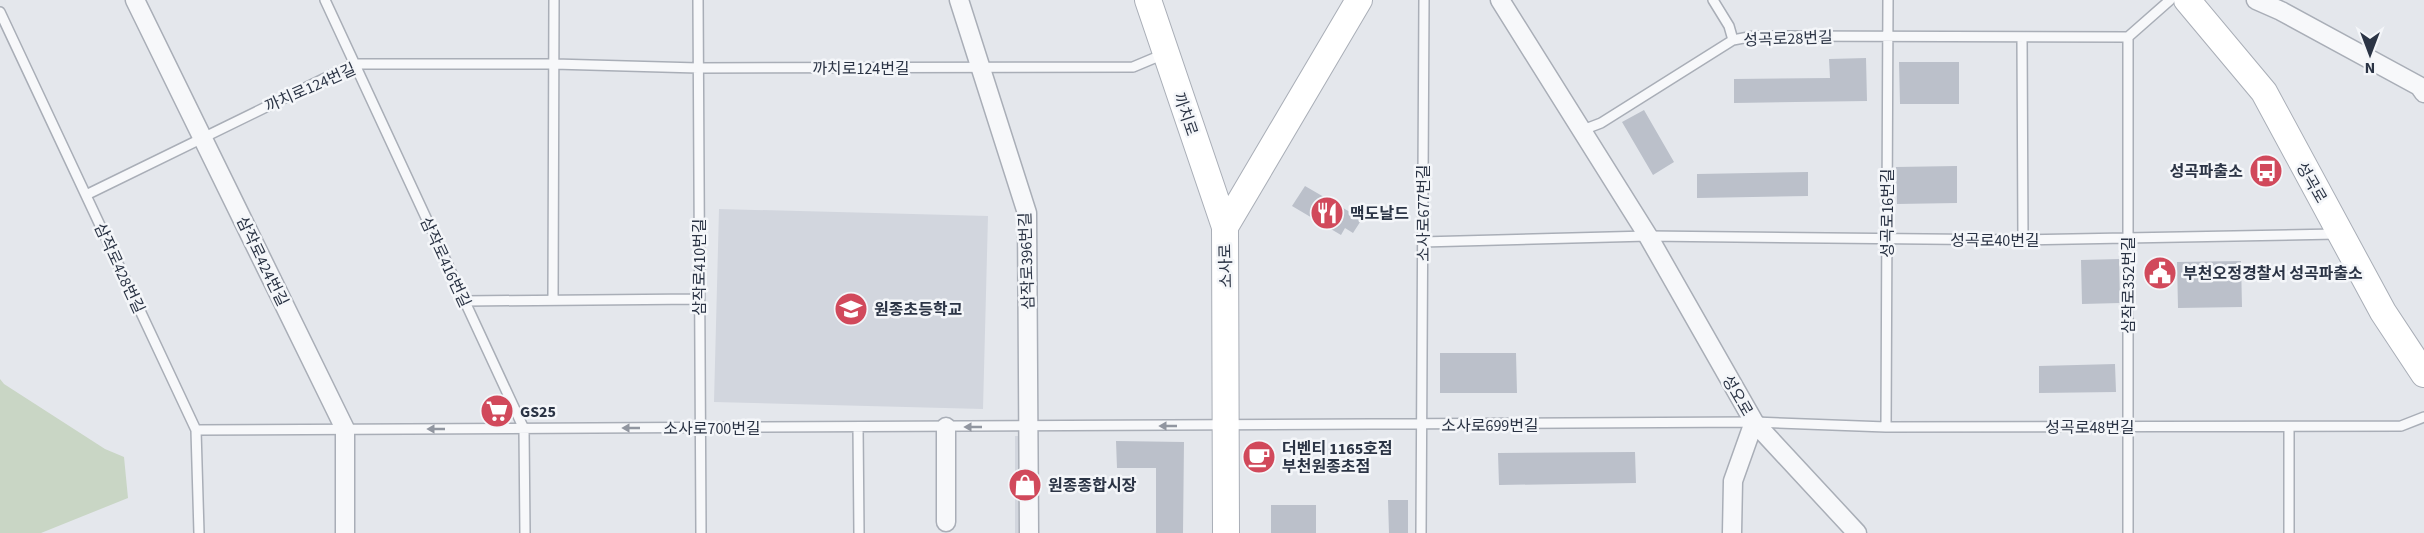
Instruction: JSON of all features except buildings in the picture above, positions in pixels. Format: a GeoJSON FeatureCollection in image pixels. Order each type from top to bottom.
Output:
{"type":"FeatureCollection","features":[{"type":"Feature","properties":{"kind":"street","name":"삼작로424번길"},"geometry":{"type":"LineString","coordinates":[[135,0],[345,429],[345,533]]}},
{"type":"Feature","properties":{"kind":"street","name":"삼작로396번길"},"geometry":{"type":"LineString","coordinates":[[959,0],[1027,213],[1029,533]]}},
{"type":"Feature","properties":{"kind":"street","name":"까치로"},"geometry":{"type":"LineString","coordinates":[[1148,0],[1225,227]]}},
{"type":"Feature","properties":{"kind":"street","name":"소사로"},"geometry":{"type":"LineString","coordinates":[[1226,533],[1225,227],[1359,0]]}},
{"type":"Feature","properties":{"kind":"street","name":"성오로"},"geometry":{"type":"LineString","coordinates":[[1500,0],[1580,132],[1648,236],[1754,422],[1857,533]]}},
{"type":"Feature","properties":{"kind":"street","name":"성곡로"},"geometry":{"type":"LineString","coordinates":[[2187,0],[2264,92],[2384,312],[2424,374]]}},
{"type":"Feature","properties":{"kind":"street"},"geometry":{"type":"LineString","coordinates":[[2256,0],[2284,5],[2419,87],[2424,93]]}},
{"type":"Feature","properties":{"kind":"street"},"geometry":{"type":"LineString","coordinates":[[1732,533],[1733,481],[1754,422]]}},
{"type":"Feature","properties":{"kind":"street"},"geometry":{"type":"LineString","coordinates":[[946,427],[946,522]]}},
{"type":"Feature","properties":{"kind":"lane","name":"삼작로416번길"},"geometry":{"type":"LineString","coordinates":[[325,0],[524,429],[525,533]]}},
{"type":"Feature","properties":{"kind":"lane"},"geometry":{"type":"LineString","coordinates":[[553,300],[554,0]]}},
{"type":"Feature","properties":{"kind":"lane","name":"삼작로410번길"},"geometry":{"type":"LineString","coordinates":[[698,0],[701,533]]}},
{"type":"Feature","properties":{"kind":"lane","name":"소사로677번길"},"geometry":{"type":"LineString","coordinates":[[1421,533],[1424,0]]}},
{"type":"Feature","properties":{"kind":"lane"},"geometry":{"type":"LineString","coordinates":[[1713,0],[1729,26],[1733,40]]}},
{"type":"Feature","properties":{"kind":"lane","name":"성곡로16번길"},"geometry":{"type":"LineString","coordinates":[[1886,427],[1888,0]]}},
{"type":"Feature","properties":{"kind":"lane"},"geometry":{"type":"LineString","coordinates":[[2128,37],[2170,0]]}},
{"type":"Feature","properties":{"kind":"lane","name":"삼작로428번길"},"geometry":{"type":"LineString","coordinates":[[0,12],[196,430],[199,533]]}},
{"type":"Feature","properties":{"kind":"lane","name":"성곡로28번길"},"geometry":{"type":"LineString","coordinates":[[1580,132],[1601,123],[1733,40],[1754,36],[2128,37]]}},
{"type":"Feature","properties":{"kind":"lane"},"geometry":{"type":"LineString","coordinates":[[2022,37],[2023,240]]}},
{"type":"Feature","properties":{"kind":"lane","name":"삼작로352번길"},"geometry":{"type":"LineString","coordinates":[[2128,37],[2128,533]]}},
{"type":"Feature","properties":{"kind":"lane","name":"까치로124번길"},"geometry":{"type":"LineString","coordinates":[[86,195],[354,64],[554,64],[698,68],[1133,67],[1166,53]]}},
{"type":"Feature","properties":{"kind":"lane","name":"성곡로40번길"},"geometry":{"type":"LineString","coordinates":[[1648,236],[2023,240],[2342,234]]}},
{"type":"Feature","properties":{"kind":"lane"},"geometry":{"type":"LineString","coordinates":[[1422,242],[1648,236]]}},
{"type":"Feature","properties":{"kind":"lane"},"geometry":{"type":"LineString","coordinates":[[465,302],[699,299]]}},
{"type":"Feature","properties":{"kind":"lane","name":"성곡로48번길"},"geometry":{"type":"LineString","coordinates":[[1754,422],[1886,427],[2289,427],[2401,426],[2424,417]]}},
{"type":"Feature","properties":{"kind":"lane","name":"소사로699번길"},"geometry":{"type":"LineString","coordinates":[[1227,426],[1754,422]]}},
{"type":"Feature","properties":{"kind":"lane","name":"소사로700번길"},"geometry":{"type":"LineString","coordinates":[[196,430],[1227,426]]}},
{"type":"Feature","properties":{"kind":"lane"},"geometry":{"type":"LineString","coordinates":[[2289,427],[2289,533]]}},
{"type":"Feature","properties":{"kind":"lane"},"geometry":{"type":"LineString","coordinates":[[858,428],[859,533]]}},
{"type":"Feature","properties":{"kind":"shaded area","name":"원종초등학교"},"geometry":{"type":"Polygon","coordinates":[[[719,209],[988,216],[983,409],[714,402],[719,209]]]}},
{"type":"Feature","properties":{"kind":"shaded area","name":"원종종합시장"},"geometry":{"type":"Polygon","coordinates":[[[1015,436],[1035,436],[1035,533],[1015,533],[1015,436]]]}},
{"type":"Feature","properties":{"kind":"green space"},"geometry":{"type":"Polygon","coordinates":[[[0,379],[4,384],[105,449],[124,457],[128,498],[41,533],[0,533],[0,379]]]}},
{"type":"Feature","properties":{"kind":"place","name":"성곡파출소"},"geometry":{"type":"Point","coordinates":[2266,171]}},
{"type":"Feature","properties":{"kind":"place","name":"맥도날드"},"geometry":{"type":"Point","coordinates":[1327,213]}},
{"type":"Feature","properties":{"kind":"place","name":"부천오정경찰서 성곡파출소"},"geometry":{"type":"Point","coordinates":[2160,273]}},
{"type":"Feature","properties":{"kind":"place","name":"원종초등학교"},"geometry":{"type":"Point","coordinates":[851,309]}},
{"type":"Feature","properties":{"kind":"place","name":"GS25"},"geometry":{"type":"Point","coordinates":[497,411]}},
{"type":"Feature","properties":{"kind":"place","name":"더벤티 1165호점 부천원종초점"},"geometry":{"type":"Point","coordinates":[1259,457]}},
{"type":"Feature","properties":{"kind":"place","name":"원종종합시장"},"geometry":{"type":"Point","coordinates":[1025,485]}}]}
